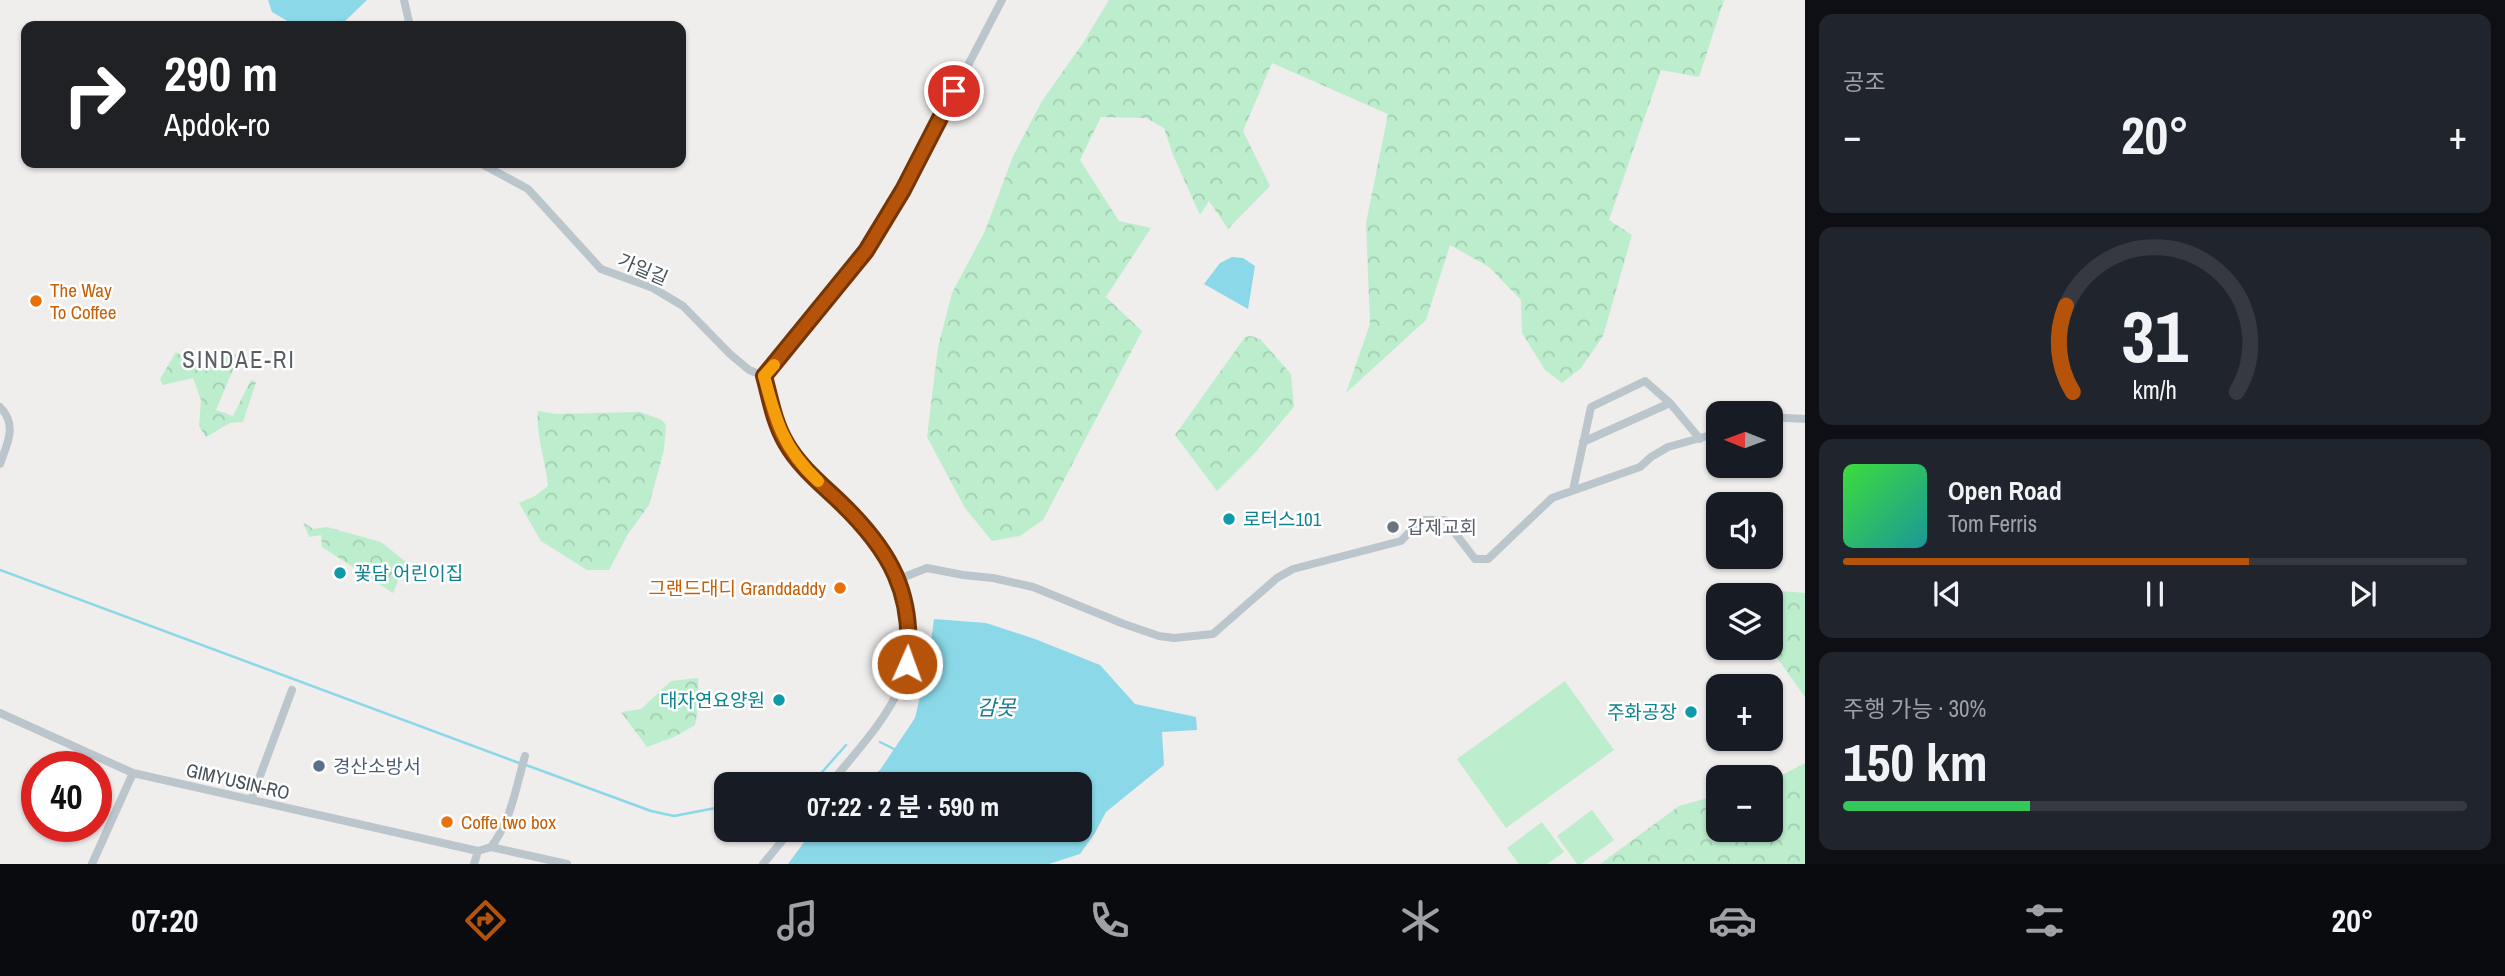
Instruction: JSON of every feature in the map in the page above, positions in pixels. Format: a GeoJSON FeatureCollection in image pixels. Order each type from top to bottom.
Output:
{"type":"FeatureCollection","features":[{"type":"Feature","properties":{"kind":"street"},"geometry":{"type":"LineString","coordinates":[[404,0],[409,21]]}},
{"type":"Feature","properties":{"kind":"street"},"geometry":{"type":"LineString","coordinates":[[839,772],[887,710],[902,683],[909,644],[907,610],[899,579],[875,542],[844,506],[804,468],[785,442],[764,376],[866,251],[903,190],[1002,0]]}},
{"type":"Feature","properties":{"kind":"street","name":"가일길"},"geometry":{"type":"LineString","coordinates":[[489,168],[528,190],[601,269],[653,288],[683,306],[730,354],[749,370],[764,376]]}},
{"type":"Feature","properties":{"kind":"street"},"geometry":{"type":"LineString","coordinates":[[1573,490],[1591,407],[1644,381],[1670,403],[1700,439]]}},
{"type":"Feature","properties":{"kind":"street"},"geometry":{"type":"LineString","coordinates":[[1583,442],[1670,403]]}},
{"type":"Feature","properties":{"kind":"street"},"geometry":{"type":"LineString","coordinates":[[0,408],[7,415],[11,432],[0,464]]}},
{"type":"Feature","properties":{"kind":"street"},"geometry":{"type":"LineString","coordinates":[[1783,418],[1805,419]]}},
{"type":"Feature","properties":{"kind":"street"},"geometry":{"type":"LineString","coordinates":[[899,579],[927,568],[993,578],[1033,587],[1159,636],[1174,638],[1213,634],[1277,578],[1293,569],[1401,541],[1421,520],[1445,520],[1475,559],[1488,559],[1552,498],[1640,467],[1668,447],[1706,437]]}},
{"type":"Feature","properties":{"kind":"street"},"geometry":{"type":"LineString","coordinates":[[251,800],[292,690]]}},
{"type":"Feature","properties":{"kind":"street","name":"GIMYUSIN-RO"},"geometry":{"type":"LineString","coordinates":[[0,713],[133,773],[478,851]]}},
{"type":"Feature","properties":{"kind":"street"},"geometry":{"type":"LineString","coordinates":[[491,847],[516,796],[525,756]]}},
{"type":"Feature","properties":{"kind":"street"},"geometry":{"type":"LineString","coordinates":[[92,864],[133,773]]}},
{"type":"Feature","properties":{"kind":"street"},"geometry":{"type":"LineString","coordinates":[[763,864],[781,842]]}},
{"type":"Feature","properties":{"kind":"street"},"geometry":{"type":"LineString","coordinates":[[474,864],[478,851],[491,847],[567,864]]}},
{"type":"Feature","properties":{"kind":"green space"},"geometry":{"type":"Polygon","coordinates":[[[1109,0],[1724,0],[1699,77],[1661,70],[1609,220],[1632,235],[1603,336],[1581,368],[1562,383],[1545,370],[1522,333],[1521,300],[1489,267],[1450,245],[1426,320],[1346,393],[1370,324],[1366,223],[1388,114],[1272,63],[1243,131],[1270,186],[1228,229],[1209,201],[1200,215],[1164,128],[1146,118],[1101,117],[1080,160],[1119,221],[1151,228],[1106,297],[1142,331],[1043,520],[1020,536],[992,541],[965,508],[927,437],[938,347],[952,293],[985,231],[1013,156],[1042,101],[1083,43],[1109,0]]]}},
{"type":"Feature","properties":{"kind":"green space"},"geometry":{"type":"Polygon","coordinates":[[[1245,337],[1260,339],[1291,374],[1294,407],[1253,455],[1217,491],[1175,435],[1245,337]]]}},
{"type":"Feature","properties":{"kind":"green space"},"geometry":{"type":"Polygon","coordinates":[[[176,352],[193,363],[240,353],[216,410],[233,416],[251,380],[256,382],[243,422],[230,423],[206,437],[199,426],[201,400],[193,378],[163,385],[160,379],[176,352]]]}},
{"type":"Feature","properties":{"kind":"green space"},"geometry":{"type":"Polygon","coordinates":[[[538,411],[556,414],[640,412],[662,420],[666,425],[664,450],[649,505],[628,534],[609,570],[587,570],[541,541],[519,503],[548,486],[538,428],[538,411]]]}},
{"type":"Feature","properties":{"kind":"green space"},"geometry":{"type":"Polygon","coordinates":[[[303,522],[313,529],[327,527],[381,542],[406,562],[393,593],[322,547],[321,535],[309,537],[303,522]]]}},
{"type":"Feature","properties":{"kind":"green space"},"geometry":{"type":"Polygon","coordinates":[[[1783,591],[1805,593],[1805,697],[1779,660],[1783,660],[1783,591]]]}},
{"type":"Feature","properties":{"kind":"green space"},"geometry":{"type":"Polygon","coordinates":[[[698,678],[699,703],[695,725],[674,737],[647,747],[621,712],[641,709],[671,681],[698,678]]]}},
{"type":"Feature","properties":{"kind":"green space"},"geometry":{"type":"Polygon","coordinates":[[[1565,681],[1614,750],[1506,828],[1457,759],[1565,681]]]}},
{"type":"Feature","properties":{"kind":"green space"},"geometry":{"type":"Polygon","coordinates":[[[1805,763],[1805,864],[1600,864],[1679,806],[1706,798],[1706,842],[1783,842],[1783,775],[1805,763]]]}},
{"type":"Feature","properties":{"kind":"green space"},"geometry":{"type":"Polygon","coordinates":[[[1592,810],[1614,840],[1581,864],[1577,864],[1557,836],[1592,810]]]}},
{"type":"Feature","properties":{"kind":"green space"},"geometry":{"type":"Polygon","coordinates":[[[1542,822],[1564,852],[1547,864],[1519,864],[1507,848],[1542,822]]]}},
{"type":"Feature","properties":{"kind":"water"},"geometry":{"type":"Polygon","coordinates":[[[268,0],[367,0],[345,21],[287,21],[272,12],[268,0]]]}},
{"type":"Feature","properties":{"kind":"water"},"geometry":{"type":"Polygon","coordinates":[[[1232,257],[1243,258],[1255,266],[1248,309],[1204,284],[1220,263],[1232,257]]]}},
{"type":"Feature","properties":{"kind":"water","name":"감못"},"geometry":{"type":"Polygon","coordinates":[[[934,619],[986,623],[1100,665],[1135,704],[1196,717],[1197,730],[1162,732],[1164,765],[1106,812],[1092,837],[1092,772],[877,772],[915,718],[929,657],[934,619]]]}},
{"type":"Feature","properties":{"kind":"water","name":"감못"},"geometry":{"type":"Polygon","coordinates":[[[804,842],[1089,842],[1080,854],[1049,864],[788,864],[804,842]]]}},
{"type":"Feature","properties":{"kind":"waterway"},"geometry":{"type":"LineString","coordinates":[[0,570],[519,763]]}},
{"type":"Feature","properties":{"kind":"waterway"},"geometry":{"type":"LineString","coordinates":[[880,742],[894,749]]}},
{"type":"Feature","properties":{"kind":"waterway"},"geometry":{"type":"LineString","coordinates":[[822,772],[846,745]]}},
{"type":"Feature","properties":{"kind":"waterway"},"geometry":{"type":"LineString","coordinates":[[526,765],[651,811],[674,816],[714,808]]}},
{"type":"Feature","properties":{"kind":"slow traffic"},"geometry":{"type":"LineString","coordinates":[[774,365],[764,376],[785,442],[804,468],[818,481]]}},
{"type":"Feature","properties":{"kind":"place","name":"The Way To Coffee"},"geometry":{"type":"Point","coordinates":[36,301]}},
{"type":"Feature","properties":{"kind":"place","name":"로터스101"},"geometry":{"type":"Point","coordinates":[1229,519]}},
{"type":"Feature","properties":{"kind":"place","name":"갑제교회"},"geometry":{"type":"Point","coordinates":[1393,527]}},
{"type":"Feature","properties":{"kind":"place","name":"꽃담 어린이집"},"geometry":{"type":"Point","coordinates":[340,573]}},
{"type":"Feature","properties":{"kind":"place","name":"그랜드대디 Granddaddy"},"geometry":{"type":"Point","coordinates":[840,588]}},
{"type":"Feature","properties":{"kind":"place","name":"대자연요양원"},"geometry":{"type":"Point","coordinates":[779,700]}},
{"type":"Feature","properties":{"kind":"place","name":"주화공장"},"geometry":{"type":"Point","coordinates":[1691,712]}},
{"type":"Feature","properties":{"kind":"place","name":"경산소방서"},"geometry":{"type":"Point","coordinates":[319,766]}},
{"type":"Feature","properties":{"kind":"place","name":"Coffe two box"},"geometry":{"type":"Point","coordinates":[447,822]}},
{"type":"Feature","properties":{"kind":"district","name":"SINDAE-RI"},"geometry":{"type":"Point","coordinates":[239,359]}},
{"type":"Feature","properties":{"kind":"route"},"geometry":{"type":"LineString","coordinates":[[907,664],[907,610],[899,579],[875,542],[844,506],[804,468],[785,442],[764,376],[866,251],[903,190],[954,91]]}}]}
